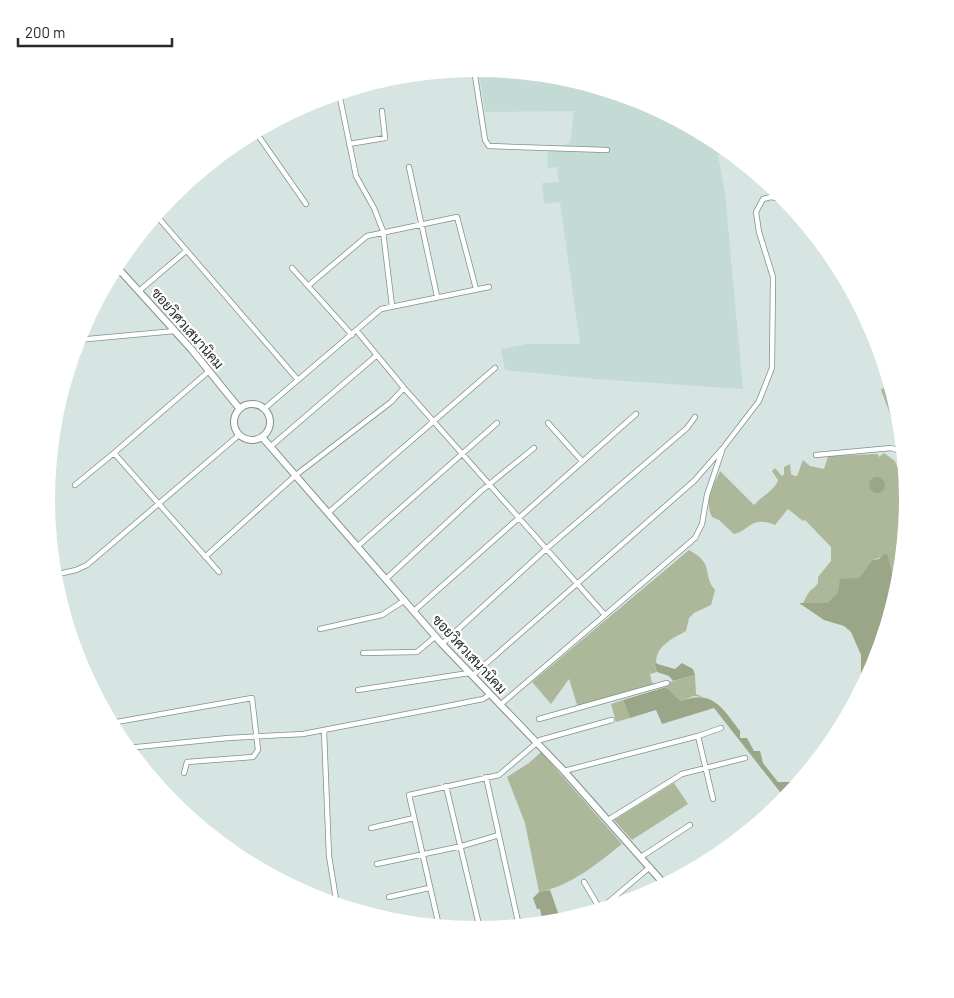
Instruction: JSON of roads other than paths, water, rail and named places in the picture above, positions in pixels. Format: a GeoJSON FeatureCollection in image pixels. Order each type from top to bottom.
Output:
{"type":"FeatureCollection","features":[{"type":"Feature","properties":{"kind":"street"},"geometry":{"type":"LineString","coordinates":[[475,77],[485,140],[489,146],[607,150]]}},
{"type":"Feature","properties":{"kind":"street"},"geometry":{"type":"LineString","coordinates":[[341,99],[356,176],[374,208],[383,231],[392,306]]}},
{"type":"Feature","properties":{"kind":"street"},"geometry":{"type":"LineString","coordinates":[[349,144],[385,138],[382,111]]}},
{"type":"Feature","properties":{"kind":"street"},"geometry":{"type":"LineString","coordinates":[[260,138],[306,204]]}},
{"type":"Feature","properties":{"kind":"street"},"geometry":{"type":"LineString","coordinates":[[408,167],[437,296]]}},
{"type":"Feature","properties":{"kind":"street"},"geometry":{"type":"LineString","coordinates":[[358,690],[471,675],[578,585],[694,481],[723,448],[759,401],[772,368],[773,276],[759,232],[756,212],[763,199],[771,197]]}},
{"type":"Feature","properties":{"kind":"street"},"geometry":{"type":"LineString","coordinates":[[309,285],[361,239],[383,231],[458,218],[476,289]]}},
{"type":"Feature","properties":{"kind":"street"},"geometry":{"type":"LineString","coordinates":[[161,220],[298,380]]}},
{"type":"Feature","properties":{"kind":"street"},"geometry":{"type":"LineString","coordinates":[[139,291],[186,251]]}},
{"type":"Feature","properties":{"kind":"street"},"geometry":{"type":"LineString","coordinates":[[292,268],[352,335]]}},
{"type":"Feature","properties":{"kind":"street","name":"ซอยวิศวเสนานิคม"},"geometry":{"type":"LineString","coordinates":[[122,272],[209,370],[239,408]]}},
{"type":"Feature","properties":{"kind":"street"},"geometry":{"type":"LineString","coordinates":[[264,408],[381,310],[437,296],[489,287]]}},
{"type":"Feature","properties":{"kind":"street"},"geometry":{"type":"LineString","coordinates":[[87,339],[175,331]]}},
{"type":"Feature","properties":{"kind":"street"},"geometry":{"type":"LineString","coordinates":[[357,331],[404,388],[604,614]]}},
{"type":"Feature","properties":{"kind":"street"},"geometry":{"type":"LineString","coordinates":[[270,446],[378,355]]}},
{"type":"Feature","properties":{"kind":"street"},"geometry":{"type":"LineString","coordinates":[[329,512],[495,368]]}},
{"type":"Feature","properties":{"kind":"street"},"geometry":{"type":"LineString","coordinates":[[75,485],[209,370]]}},
{"type":"Feature","properties":{"kind":"street"},"geometry":{"type":"LineString","coordinates":[[204,557],[296,474],[391,402],[404,388]]}},
{"type":"Feature","properties":{"kind":"street"},"geometry":{"type":"LineString","coordinates":[[249,404],[264,408],[270,423],[262,437],[250,440],[239,435],[234,419],[239,408],[249,404]]}},
{"type":"Feature","properties":{"kind":"street"},"geometry":{"type":"LineString","coordinates":[[414,611],[636,414]]}},
{"type":"Feature","properties":{"kind":"street"},"geometry":{"type":"LineString","coordinates":[[442,644],[546,549],[687,428],[695,417]]}},
{"type":"Feature","properties":{"kind":"street"},"geometry":{"type":"LineString","coordinates":[[358,546],[497,423]]}},
{"type":"Feature","properties":{"kind":"street"},"geometry":{"type":"LineString","coordinates":[[548,423],[582,461]]}},
{"type":"Feature","properties":{"kind":"street"},"geometry":{"type":"LineString","coordinates":[[62,573],[87,565],[239,435]]}},
{"type":"Feature","properties":{"kind":"street","name":"ซอยวิศวเสนานิคม"},"geometry":{"type":"LineString","coordinates":[[262,437],[442,644],[489,695],[538,743],[660,879]]}},
{"type":"Feature","properties":{"kind":"street"},"geometry":{"type":"LineString","coordinates":[[386,579],[489,484],[534,448]]}},
{"type":"Feature","properties":{"kind":"street"},"geometry":{"type":"LineString","coordinates":[[500,705],[695,538],[702,524],[707,495],[723,448]]}},
{"type":"Feature","properties":{"kind":"street"},"geometry":{"type":"LineString","coordinates":[[816,454],[891,448],[896,450]]}},
{"type":"Feature","properties":{"kind":"street"},"geometry":{"type":"LineString","coordinates":[[114,453],[204,557],[220,572]]}},
{"type":"Feature","properties":{"kind":"street"},"geometry":{"type":"LineString","coordinates":[[320,629],[382,615],[405,600]]}},
{"type":"Feature","properties":{"kind":"street"},"geometry":{"type":"LineString","coordinates":[[363,653],[417,652],[436,636]]}},
{"type":"Feature","properties":{"kind":"street"},"geometry":{"type":"LineString","coordinates":[[538,719],[667,683]]}},
{"type":"Feature","properties":{"kind":"street"},"geometry":{"type":"LineString","coordinates":[[136,747],[303,734],[448,706],[489,695]]}},
{"type":"Feature","properties":{"kind":"street"},"geometry":{"type":"LineString","coordinates":[[120,722],[249,697],[252,698],[258,750],[255,756],[186,762],[184,773]]}},
{"type":"Feature","properties":{"kind":"street"},"geometry":{"type":"LineString","coordinates":[[437,919],[409,794],[499,775],[544,739],[612,720]]}},
{"type":"Feature","properties":{"kind":"street"},"geometry":{"type":"LineString","coordinates":[[564,771],[698,736],[721,728]]}},
{"type":"Feature","properties":{"kind":"street"},"geometry":{"type":"LineString","coordinates":[[324,730],[329,856],[336,897]]}},
{"type":"Feature","properties":{"kind":"street"},"geometry":{"type":"LineString","coordinates":[[698,736],[713,799]]}},
{"type":"Feature","properties":{"kind":"street"},"geometry":{"type":"LineString","coordinates":[[608,820],[682,774],[745,758]]}},
{"type":"Feature","properties":{"kind":"street"},"geometry":{"type":"LineString","coordinates":[[486,777],[517,919]]}},
{"type":"Feature","properties":{"kind":"street"},"geometry":{"type":"LineString","coordinates":[[446,786],[462,846],[478,921]]}},
{"type":"Feature","properties":{"kind":"street"},"geometry":{"type":"LineString","coordinates":[[371,828],[414,818]]}},
{"type":"Feature","properties":{"kind":"street"},"geometry":{"type":"LineString","coordinates":[[641,857],[690,825]]}},
{"type":"Feature","properties":{"kind":"street"},"geometry":{"type":"LineString","coordinates":[[377,864],[462,846],[499,835]]}},
{"type":"Feature","properties":{"kind":"street"},"geometry":{"type":"LineString","coordinates":[[612,899],[650,867]]}},
{"type":"Feature","properties":{"kind":"street"},"geometry":{"type":"LineString","coordinates":[[584,882],[596,904]]}},
{"type":"Feature","properties":{"kind":"street"},"geometry":{"type":"LineString","coordinates":[[389,897],[429,888]]}}]}
